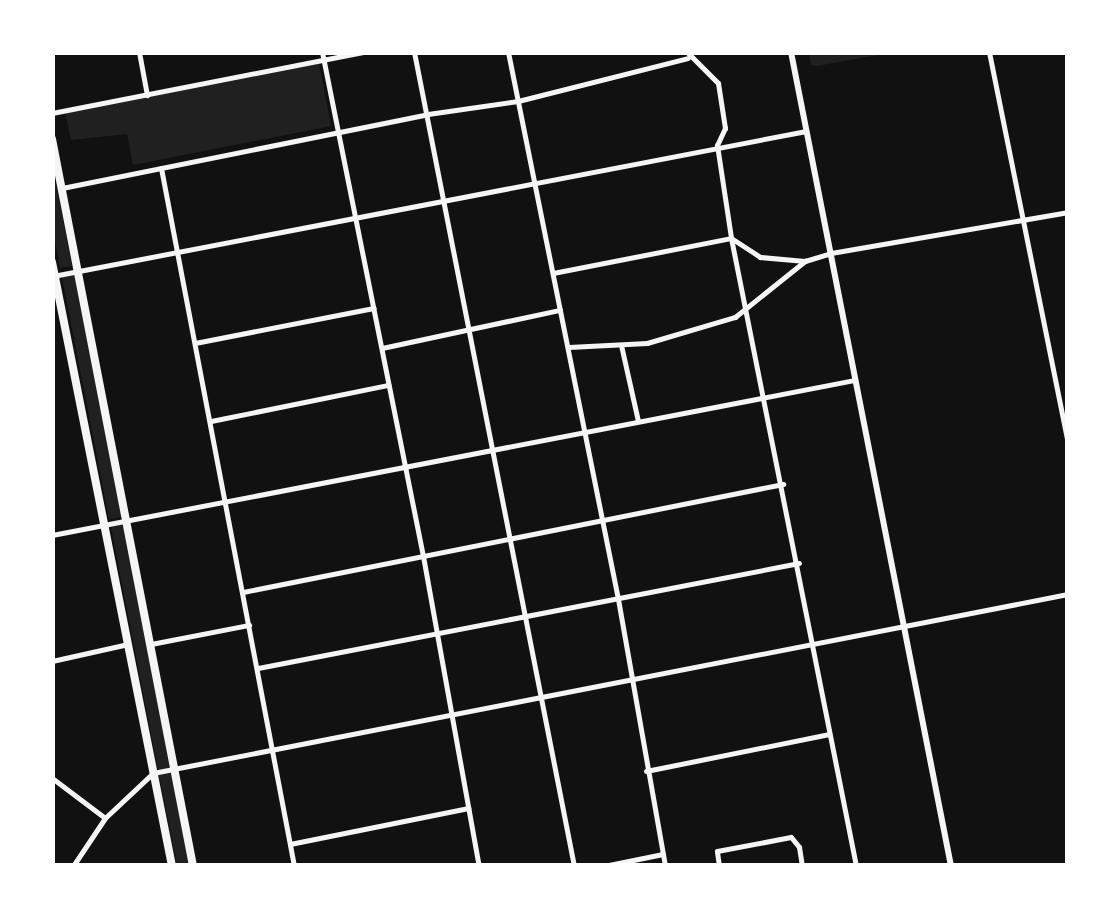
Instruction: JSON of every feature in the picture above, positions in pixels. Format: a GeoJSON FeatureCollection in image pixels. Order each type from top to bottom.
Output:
{"type":"FeatureCollection","features":[{"type":"Feature","properties":{"kind":"main road"},"geometry":{"type":"LineString","coordinates":[[52,139],[194,866]]}},
{"type":"Feature","properties":{"kind":"main road"},"geometry":{"type":"LineString","coordinates":[[52,262],[172,866]]}},
{"type":"Feature","properties":{"kind":"street"},"geometry":{"type":"LineString","coordinates":[[139,52],[147,96]]}},
{"type":"Feature","properties":{"kind":"street"},"geometry":{"type":"LineString","coordinates":[[322,52],[438,633],[478,866]]}},
{"type":"Feature","properties":{"kind":"street"},"geometry":{"type":"LineString","coordinates":[[52,113],[363,52]]}},
{"type":"Feature","properties":{"kind":"street"},"geometry":{"type":"LineString","coordinates":[[414,52],[574,866]]}},
{"type":"Feature","properties":{"kind":"street"},"geometry":{"type":"LineString","coordinates":[[508,52],[618,599],[665,866]]}},
{"type":"Feature","properties":{"kind":"street"},"geometry":{"type":"LineString","coordinates":[[791,52],[951,866]]}},
{"type":"Feature","properties":{"kind":"street"},"geometry":{"type":"LineString","coordinates":[[988,52],[1068,445]]}},
{"type":"Feature","properties":{"kind":"street"},"geometry":{"type":"LineString","coordinates":[[62,188],[428,114],[518,101],[688,55],[718,84],[725,128],[718,145],[745,312],[766,397],[856,866]]}},
{"type":"Feature","properties":{"kind":"street"},"geometry":{"type":"LineString","coordinates":[[54,276],[718,145],[806,132]]}},
{"type":"Feature","properties":{"kind":"street"},"geometry":{"type":"LineString","coordinates":[[161,168],[294,866]]}},
{"type":"Feature","properties":{"kind":"street"},"geometry":{"type":"LineString","coordinates":[[568,347],[658,340],[745,312],[755,297],[805,261],[831,253],[1068,212]]}},
{"type":"Feature","properties":{"kind":"street"},"geometry":{"type":"LineString","coordinates":[[552,272],[732,238],[760,257],[805,261]]}},
{"type":"Feature","properties":{"kind":"street"},"geometry":{"type":"LineString","coordinates":[[195,343],[374,308]]}},
{"type":"Feature","properties":{"kind":"street"},"geometry":{"type":"LineString","coordinates":[[381,348],[560,310]]}},
{"type":"Feature","properties":{"kind":"street"},"geometry":{"type":"LineString","coordinates":[[621,344],[638,422]]}},
{"type":"Feature","properties":{"kind":"street"},"geometry":{"type":"LineString","coordinates":[[52,535],[855,380]]}},
{"type":"Feature","properties":{"kind":"street"},"geometry":{"type":"LineString","coordinates":[[211,421],[388,385]]}},
{"type":"Feature","properties":{"kind":"street"},"geometry":{"type":"LineString","coordinates":[[243,592],[783,484]]}},
{"type":"Feature","properties":{"kind":"street"},"geometry":{"type":"LineString","coordinates":[[258,668],[799,563]]}},
{"type":"Feature","properties":{"kind":"street"},"geometry":{"type":"LineString","coordinates":[[73,866],[105,818],[153,773],[1068,594]]}},
{"type":"Feature","properties":{"kind":"street"},"geometry":{"type":"LineString","coordinates":[[152,644],[250,625]]}},
{"type":"Feature","properties":{"kind":"street"},"geometry":{"type":"LineString","coordinates":[[52,660],[128,644]]}},
{"type":"Feature","properties":{"kind":"street"},"geometry":{"type":"LineString","coordinates":[[646,771],[829,734]]}},
{"type":"Feature","properties":{"kind":"street"},"geometry":{"type":"LineString","coordinates":[[52,778],[105,818]]}},
{"type":"Feature","properties":{"kind":"street"},"geometry":{"type":"LineString","coordinates":[[290,844],[468,808]]}},
{"type":"Feature","properties":{"kind":"street"},"geometry":{"type":"LineString","coordinates":[[720,866],[716,851],[790,837],[799,847],[802,866]]}},
{"type":"Feature","properties":{"kind":"street"},"geometry":{"type":"LineString","coordinates":[[604,866],[662,854]]}},
{"type":"Feature","properties":{"kind":"shaded area"},"geometry":{"type":"Polygon","coordinates":[[[809,52],[889,53],[817,66],[811,65],[809,52]]]}},
{"type":"Feature","properties":{"kind":"shaded area"},"geometry":{"type":"Polygon","coordinates":[[[319,63],[331,126],[133,165],[127,134],[71,140],[65,112],[319,63]]]}},
{"type":"Feature","properties":{"kind":"shaded area"},"geometry":{"type":"Polygon","coordinates":[[[52,170],[72,266],[60,268],[53,229],[52,170]]]}},
{"type":"Feature","properties":{"kind":"shaded area"},"geometry":{"type":"Polygon","coordinates":[[[75,274],[122,517],[109,519],[62,277],[75,274]]]}},
{"type":"Feature","properties":{"kind":"shaded area"},"geometry":{"type":"Polygon","coordinates":[[[124,525],[170,768],[158,770],[111,527],[124,525]]]}},
{"type":"Feature","properties":{"kind":"shaded area"},"geometry":{"type":"Polygon","coordinates":[[[172,773],[190,865],[177,865],[159,775],[172,773]]]}}]}
